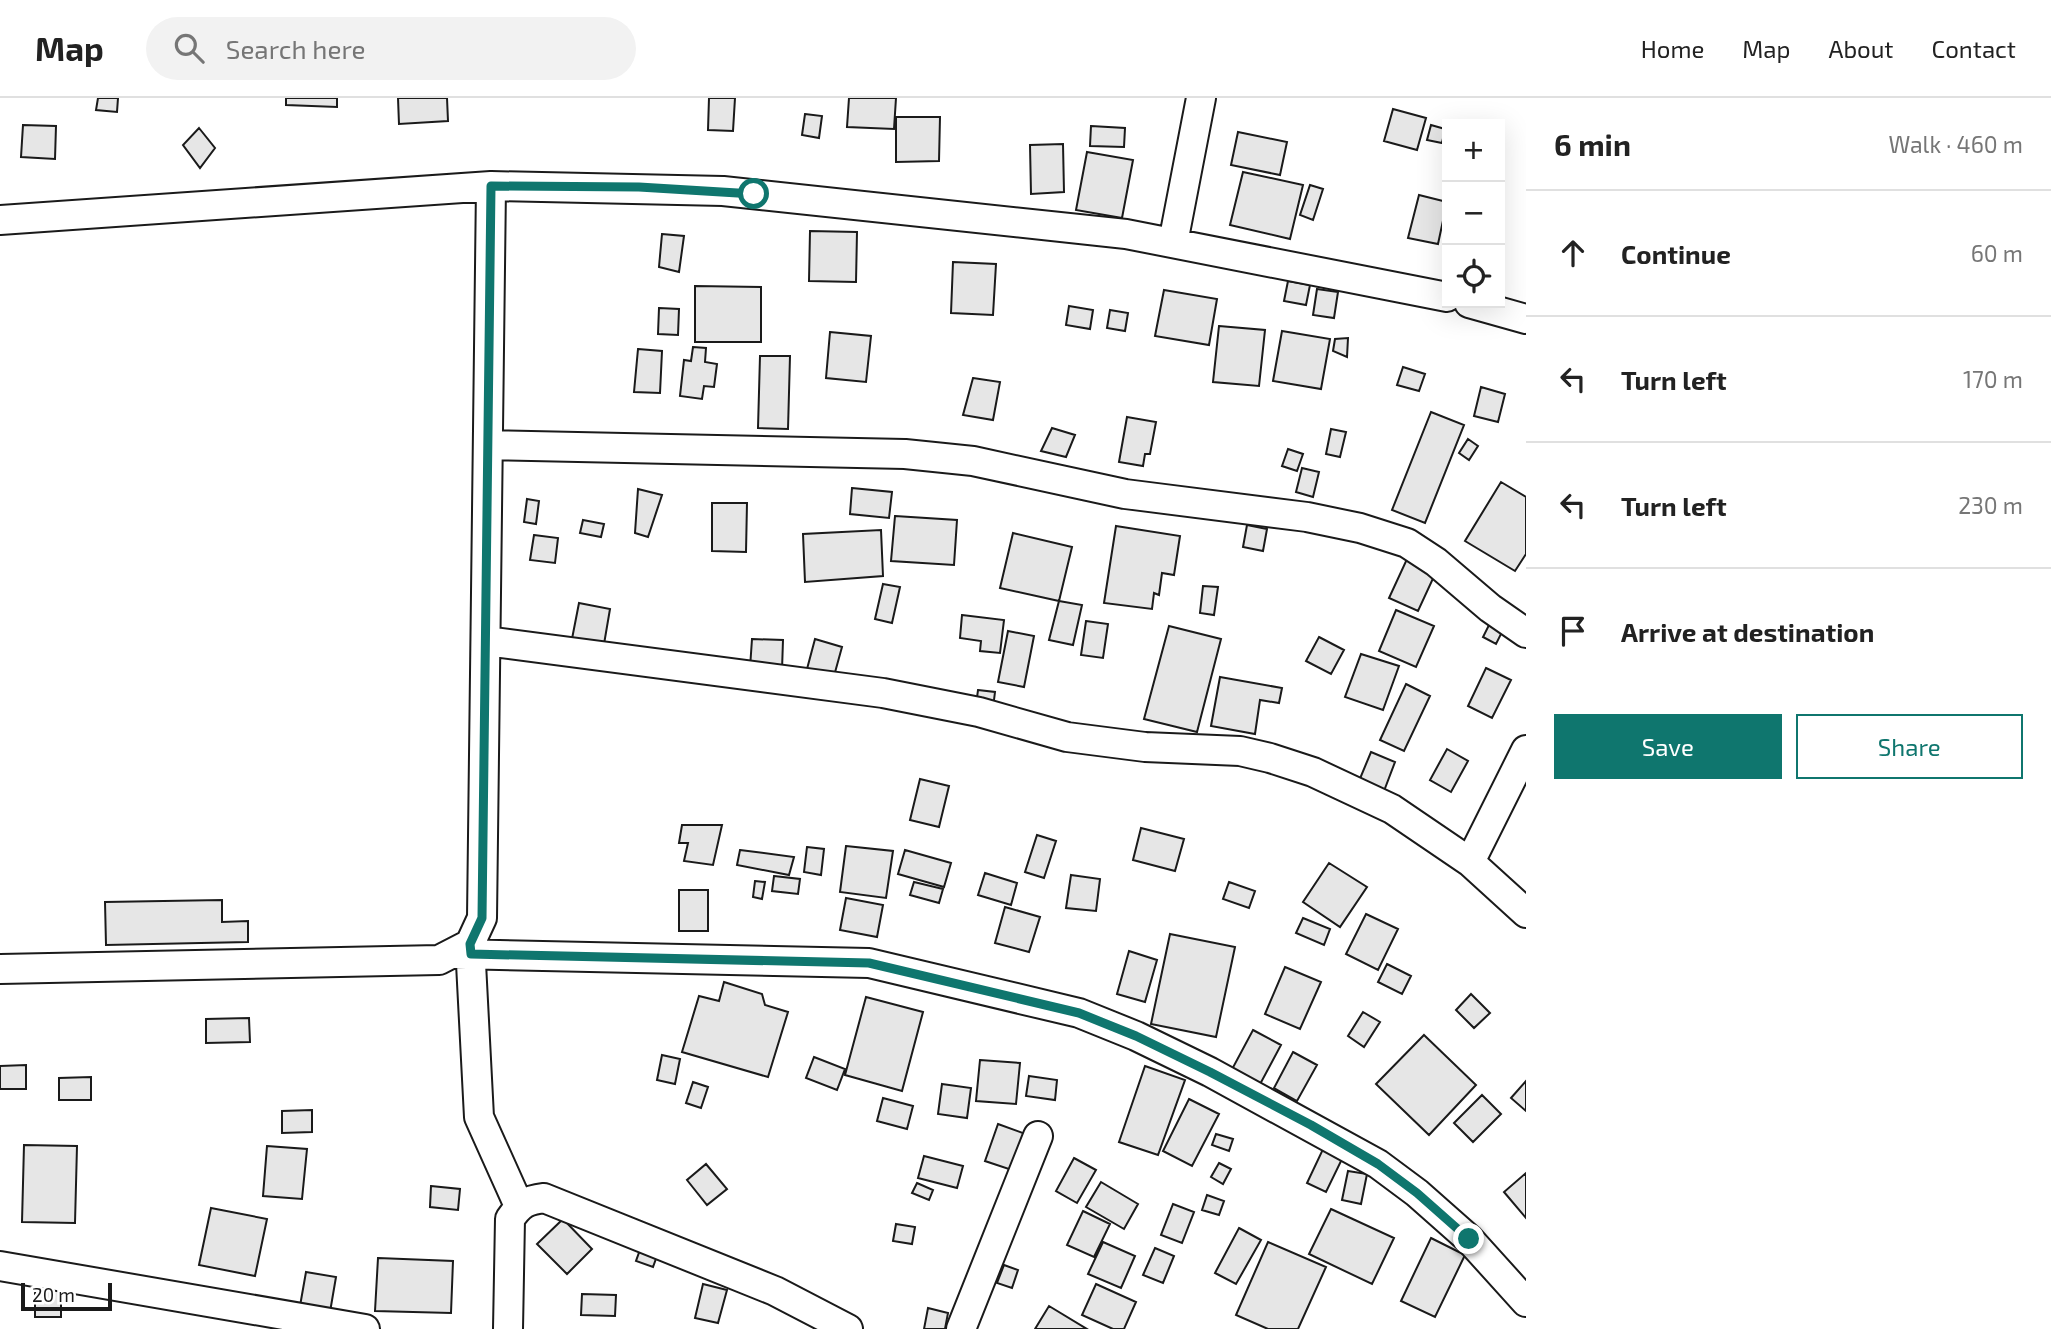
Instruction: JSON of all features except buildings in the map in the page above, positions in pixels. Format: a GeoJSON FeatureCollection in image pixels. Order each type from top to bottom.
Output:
{"type":"FeatureCollection","features":[{"type":"Feature","properties":{"kind":"street"},"geometry":{"type":"LineString","coordinates":[[1172,243],[1201,98]]}},
{"type":"Feature","properties":{"kind":"street"},"geometry":{"type":"LineString","coordinates":[[491,186],[482,918],[466,951],[479,1117],[519,1206]]}},
{"type":"Feature","properties":{"kind":"street"},"geometry":{"type":"LineString","coordinates":[[0,220],[491,186],[723,191],[1126,234],[1442,297]]}},
{"type":"Feature","properties":{"kind":"street"},"geometry":{"type":"LineString","coordinates":[[1487,308],[1526,319]]}},
{"type":"Feature","properties":{"kind":"street"},"geometry":{"type":"LineString","coordinates":[[489,445],[905,454],[973,461],[1125,494],[1307,517],[1360,528],[1407,543],[1436,562],[1490,608],[1526,634]]}},
{"type":"Feature","properties":{"kind":"street"},"geometry":{"type":"LineString","coordinates":[[486,641],[883,693],[979,712],[1079,738],[1145,747],[1240,751],[1313,772],[1392,809],[1470,862],[1526,913]]}},
{"type":"Feature","properties":{"kind":"street"},"geometry":{"type":"LineString","coordinates":[[1470,862],[1526,750]]}},
{"type":"Feature","properties":{"kind":"street"},"geometry":{"type":"LineString","coordinates":[[0,970],[439,960],[466,951],[869,963],[1079,1013],[1136,1036],[1210,1072],[1378,1164],[1417,1193],[1469,1239],[1526,1302]]}},
{"type":"Feature","properties":{"kind":"street"},"geometry":{"type":"LineString","coordinates":[[961,1329],[1038,1136]]}},
{"type":"Feature","properties":{"kind":"street"},"geometry":{"type":"LineString","coordinates":[[508,1329],[510,1219],[519,1206],[528,1200],[544,1198],[775,1291],[848,1329]]}},
{"type":"Feature","properties":{"kind":"street"},"geometry":{"type":"LineString","coordinates":[[0,1266],[365,1329]]}},
{"type":"Feature","properties":{"kind":"route"},"geometry":{"type":"LineString","coordinates":[[754,194],[639,187],[491,186],[482,918],[470,944],[471,954],[869,963],[1079,1013],[1136,1036],[1311,1125],[1378,1164],[1417,1193],[1469,1239]]}}]}
